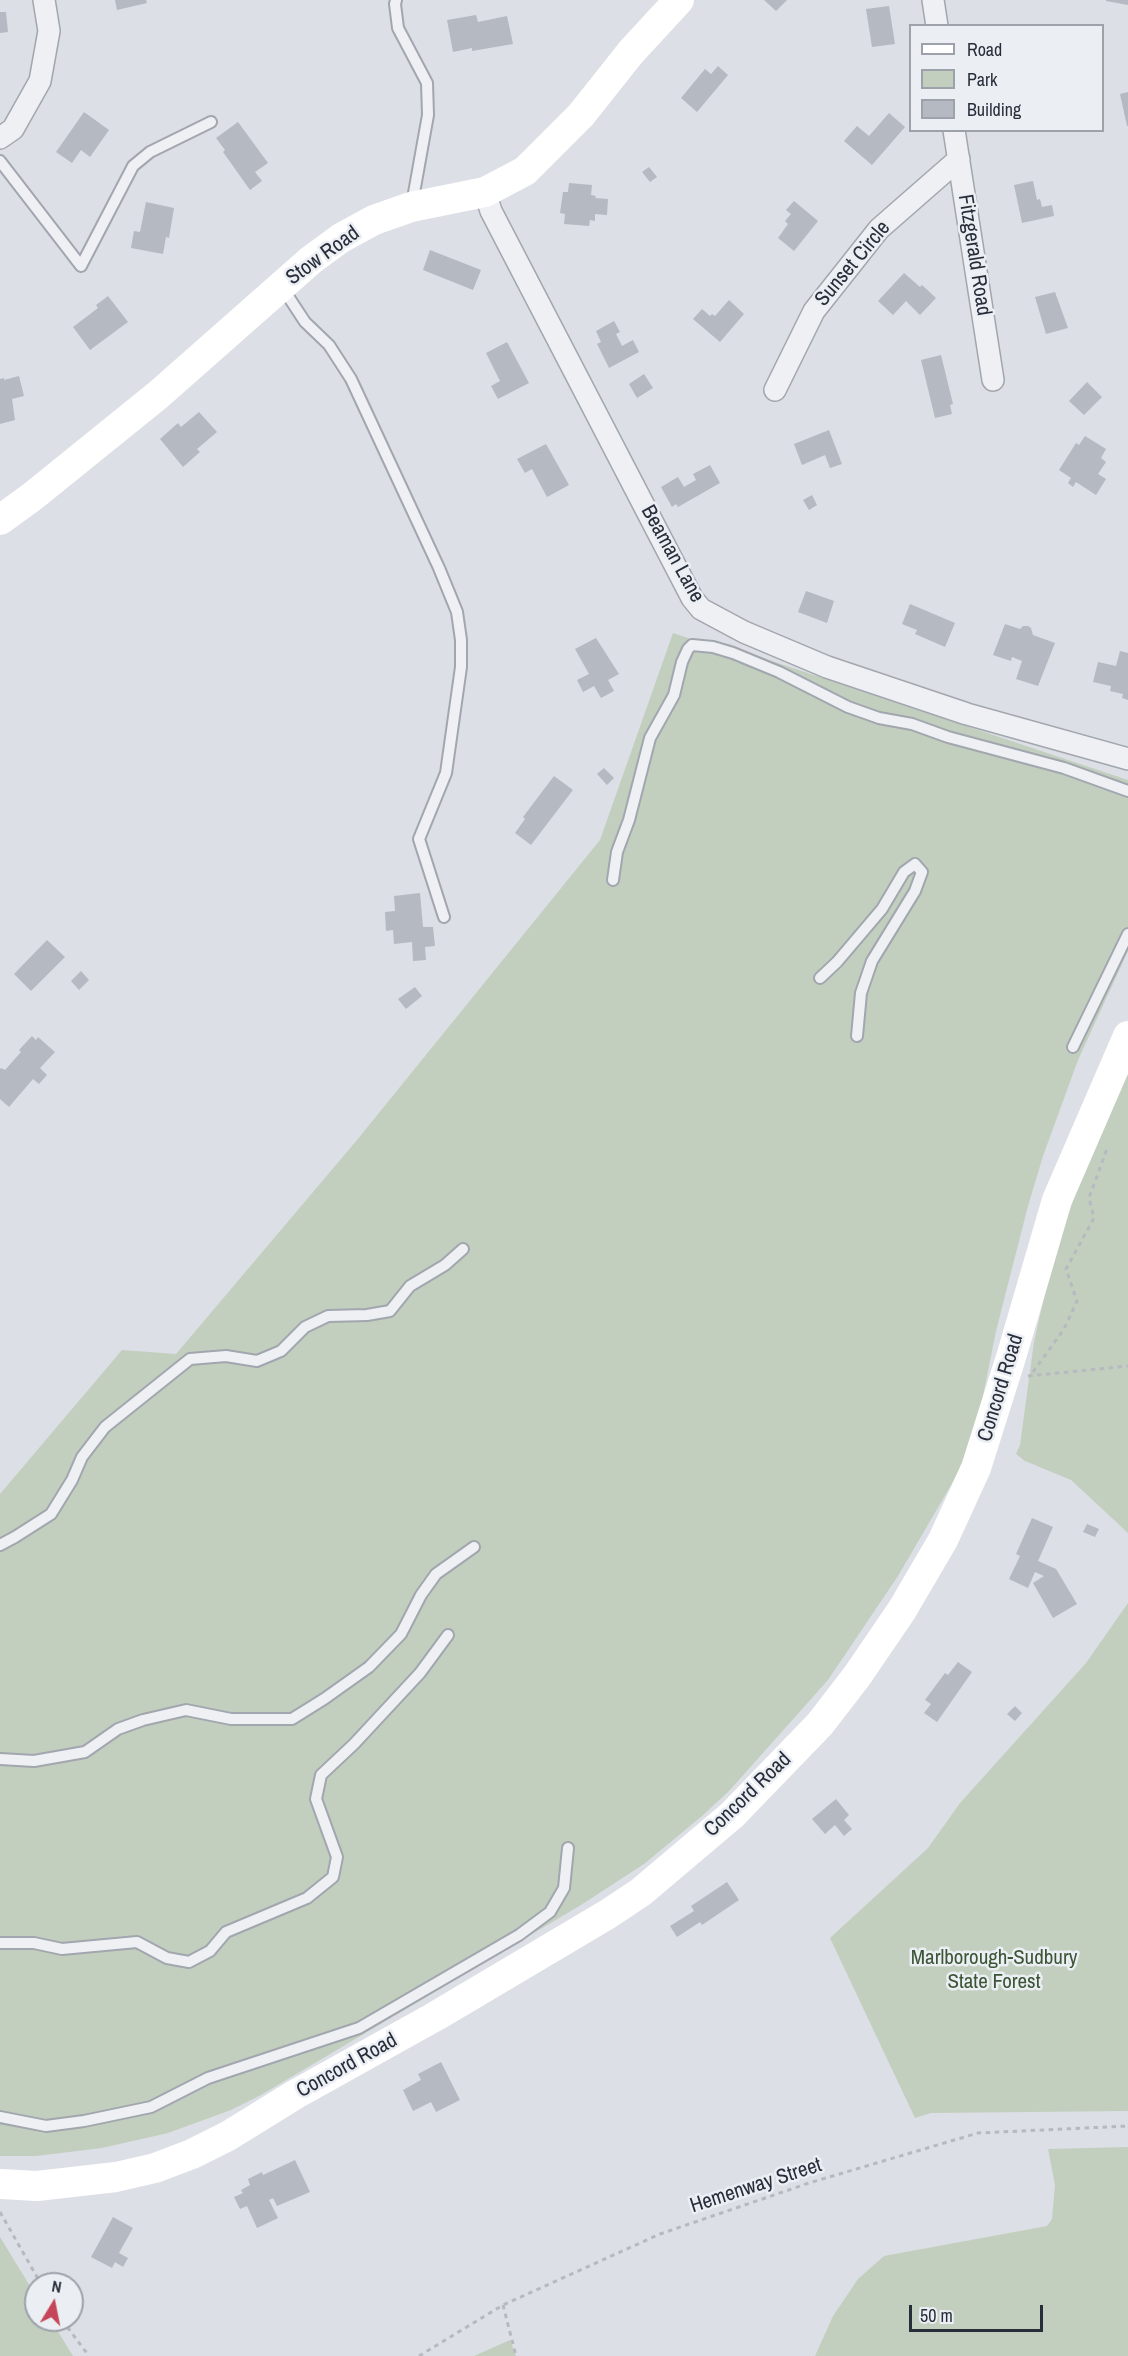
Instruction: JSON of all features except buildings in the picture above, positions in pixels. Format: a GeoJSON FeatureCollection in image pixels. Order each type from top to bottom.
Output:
{"type":"FeatureCollection","features":[{"type":"Feature","properties":{"kind":"street"},"geometry":{"type":"LineString","coordinates":[[0,138],[13,129],[40,81],[49,31],[44,0]]}},
{"type":"Feature","properties":{"kind":"street","name":"Stow Road"},"geometry":{"type":"LineString","coordinates":[[0,520],[142,408],[341,238],[374,220],[411,207],[485,192],[525,171],[554,144],[631,52],[679,0]]}},
{"type":"Feature","properties":{"kind":"street"},"geometry":{"type":"LineString","coordinates":[[933,0],[937,24]]}},
{"type":"Feature","properties":{"kind":"street","name":"Fitzgerald Road"},"geometry":{"type":"LineString","coordinates":[[954,132],[993,380]]}},
{"type":"Feature","properties":{"kind":"street","name":"Sunset Circle"},"geometry":{"type":"LineString","coordinates":[[775,390],[814,311],[879,229],[959,159]]}},
{"type":"Feature","properties":{"kind":"street","name":"Beaman Lane"},"geometry":{"type":"LineString","coordinates":[[485,192],[491,211],[692,598],[700,609],[744,632],[827,667],[968,714],[1128,759]]}},
{"type":"Feature","properties":{"kind":"street","name":"Concord Road"},"geometry":{"type":"LineString","coordinates":[[0,2184],[37,2186],[116,2177],[155,2168],[192,2154],[228,2136],[296,2094],[436,2016],[641,1892],[732,1815],[820,1724],[880,1643],[923,1575],[960,1505],[1018,1374],[1057,1200],[1128,1036]]}},
{"type":"Feature","properties":{"kind":"lane"},"geometry":{"type":"LineString","coordinates":[[396,0],[398,28],[427,83],[428,115],[411,207]]}},
{"type":"Feature","properties":{"kind":"lane"},"geometry":{"type":"LineString","coordinates":[[0,161],[81,266],[134,166],[150,152],[211,122]]}},
{"type":"Feature","properties":{"kind":"lane"},"geometry":{"type":"LineString","coordinates":[[281,287],[305,322],[329,345],[351,379],[439,568],[457,612],[461,640],[461,668],[446,773],[419,839],[444,916]]}},
{"type":"Feature","properties":{"kind":"lane"},"geometry":{"type":"LineString","coordinates":[[613,879],[616,852],[629,820],[650,738],[674,695],[682,662],[687,649],[692,645],[713,647],[733,653],[779,672],[848,707],[879,718],[912,724],[1064,768],[1128,791]]}},
{"type":"Feature","properties":{"kind":"lane"},"geometry":{"type":"LineString","coordinates":[[820,978],[837,962],[882,909],[904,872],[915,864],[922,872],[915,891],[872,961],[861,993],[857,1036]]}},
{"type":"Feature","properties":{"kind":"lane"},"geometry":{"type":"LineString","coordinates":[[1072,1047],[1128,934]]}},
{"type":"Feature","properties":{"kind":"lane"},"geometry":{"type":"LineString","coordinates":[[0,1545],[15,1538],[51,1514],[72,1480],[82,1457],[105,1427],[190,1359],[226,1356],[257,1361],[281,1351],[305,1327],[328,1316],[367,1315],[390,1311],[410,1286],[445,1265],[463,1249]]}},
{"type":"Feature","properties":{"kind":"lane"},"geometry":{"type":"LineString","coordinates":[[0,1759],[34,1761],[85,1752],[118,1729],[143,1720],[186,1710],[231,1719],[292,1719],[369,1667],[402,1634],[421,1595],[436,1574],[474,1547]]}},
{"type":"Feature","properties":{"kind":"lane"},"geometry":{"type":"LineString","coordinates":[[0,1943],[34,1943],[62,1949],[137,1942],[167,1958],[189,1962],[210,1951],[225,1932],[307,1898],[333,1877],[337,1857],[316,1799],[321,1775],[354,1744],[420,1673],[448,1635]]}},
{"type":"Feature","properties":{"kind":"lane"},"geometry":{"type":"LineString","coordinates":[[0,2117],[46,2126],[84,2121],[151,2107],[208,2078],[359,2028],[519,1935],[550,1912],[564,1888],[568,1848]]}},
{"type":"Feature","properties":{"kind":"path"},"geometry":{"type":"LineString","coordinates":[[1018,1374],[1064,1329],[1077,1301],[1066,1269],[1094,1218],[1089,1198],[1108,1146]]}},
{"type":"Feature","properties":{"kind":"path"},"geometry":{"type":"LineString","coordinates":[[1018,1374],[1128,1366]]}},
{"type":"Feature","properties":{"kind":"path","name":"Hemenway Street"},"geometry":{"type":"LineString","coordinates":[[419,2356],[503,2305],[660,2234],[809,2183],[978,2133],[1128,2126]]}},
{"type":"Feature","properties":{"kind":"path"},"geometry":{"type":"LineString","coordinates":[[0,2212],[33,2272]]}},
{"type":"Feature","properties":{"kind":"path"},"geometry":{"type":"LineString","coordinates":[[503,2305],[516,2356]]}},
{"type":"Feature","properties":{"kind":"path"},"geometry":{"type":"LineString","coordinates":[[71,2332],[89,2356]]}},
{"type":"Feature","properties":{"kind":"green space"},"geometry":{"type":"Polygon","coordinates":[[[673,633],[694,640],[729,644],[769,660],[1128,780],[1128,951],[1078,1060],[1043,1156],[996,1331],[968,1471],[961,1468],[898,1576],[828,1680],[729,1791],[644,1864],[581,1905],[261,2095],[231,2110],[168,2133],[102,2148],[36,2156],[0,2156],[0,1494],[122,1350],[176,1354],[357,1140],[600,840],[673,633]]]}},
{"type":"Feature","properties":{"kind":"green space"},"geometry":{"type":"Polygon","coordinates":[[[1128,1039],[1128,1533],[1071,1480],[1025,1461],[1016,1454],[1020,1445],[1034,1342],[1052,1262],[1128,1039]]]}},
{"type":"Feature","properties":{"kind":"green space","name":"Marlborough-Sudbury State Forest"},"geometry":{"type":"Polygon","coordinates":[[[1128,1603],[1128,2111],[931,2113],[915,2118],[830,1938],[928,1848],[960,1803],[1086,1663],[1128,1603]]]}},
{"type":"Feature","properties":{"kind":"green space"},"geometry":{"type":"Polygon","coordinates":[[[1128,2147],[1128,2356],[815,2356],[833,2316],[858,2279],[884,2256],[1047,2226],[1052,2219],[1055,2185],[1048,2149],[1128,2147]]]}},
{"type":"Feature","properties":{"kind":"green space"},"geometry":{"type":"Polygon","coordinates":[[[0,2237],[24,2276],[24,2332],[58,2332],[73,2356],[0,2356],[0,2237]]]}},
{"type":"Feature","properties":{"kind":"green space"},"geometry":{"type":"Polygon","coordinates":[[[510,2340],[516,2356],[474,2356],[510,2340]]]}}]}
